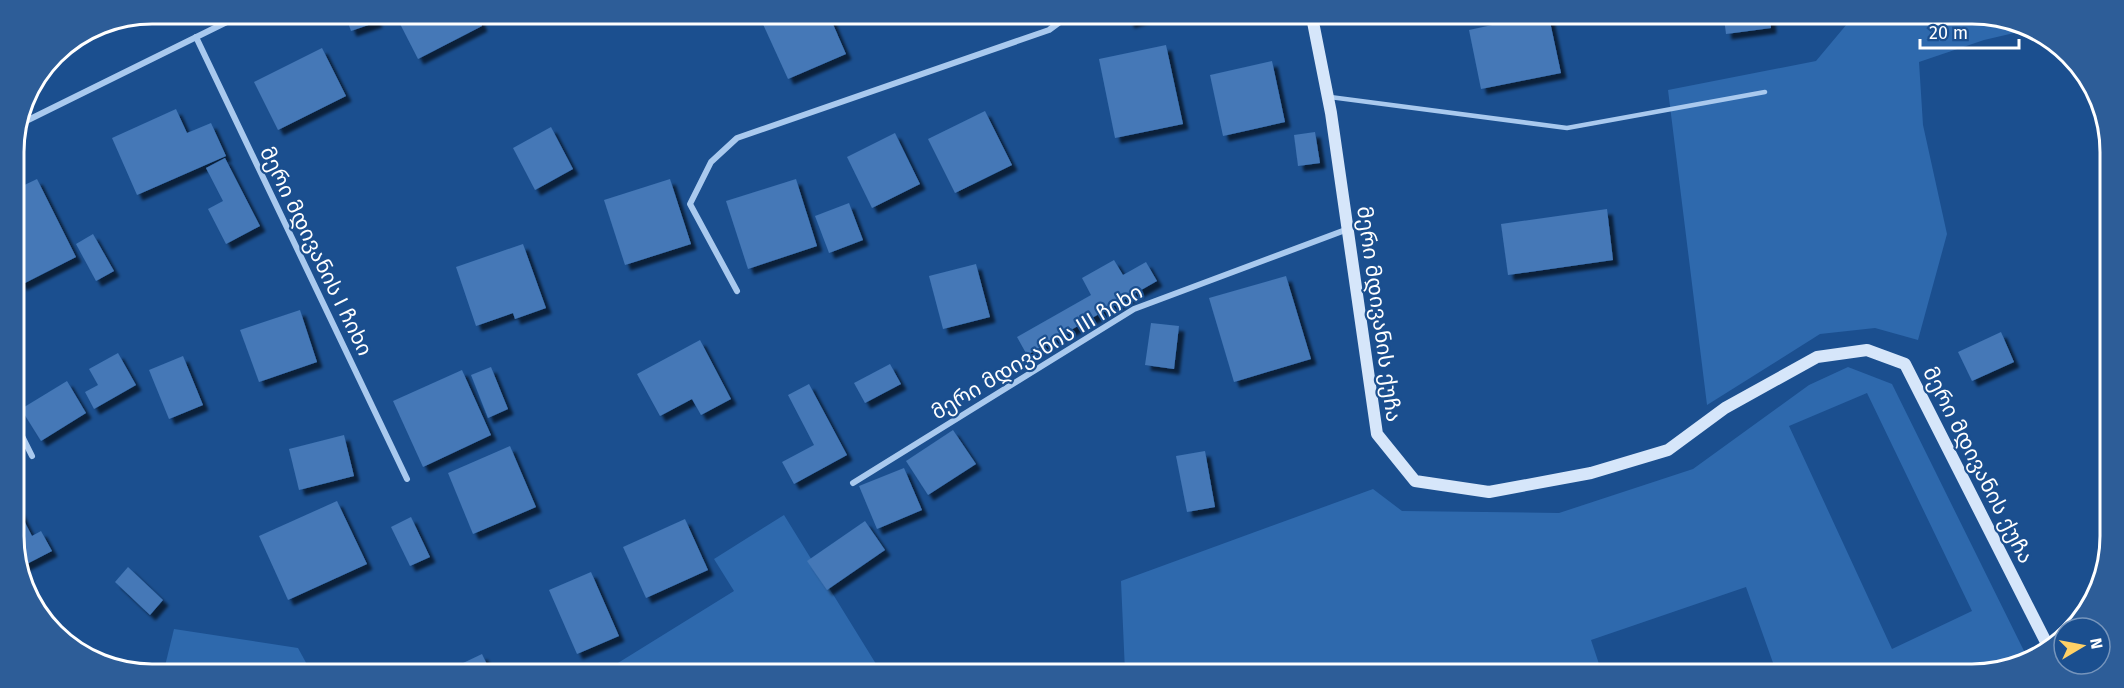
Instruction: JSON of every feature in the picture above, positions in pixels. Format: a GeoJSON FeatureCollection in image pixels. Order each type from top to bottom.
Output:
{"type":"FeatureCollection","features":[{"type":"Feature","properties":{"kind":"street"},"geometry":{"type":"LineString","coordinates":[[28,120],[223,24]]}},
{"type":"Feature","properties":{"kind":"street"},"geometry":{"type":"LineString","coordinates":[[737,291],[690,204],[711,162],[737,138],[1049,30],[1057,24]]}},
{"type":"Feature","properties":{"kind":"street","name":"მერი მდივანის ქუჩა"},"geometry":{"type":"LineString","coordinates":[[1313,24],[1348,229],[1377,434],[1415,481],[1489,492],[1591,473],[1668,450],[1725,408],[1817,357],[1867,350],[1905,364],[2045,641]]}},
{"type":"Feature","properties":{"kind":"street","name":"მერი მდივანის I ჩიხი"},"geometry":{"type":"LineString","coordinates":[[196,37],[407,479]]}},
{"type":"Feature","properties":{"kind":"street","name":"მერი მდივანის III ჩიხი"},"geometry":{"type":"LineString","coordinates":[[853,483],[1134,309],[1348,229]]}},
{"type":"Feature","properties":{"kind":"street"},"geometry":{"type":"LineString","coordinates":[[24,440],[32,456]]}},
{"type":"Feature","properties":{"kind":"lane"},"geometry":{"type":"LineString","coordinates":[[1327,97],[1567,128],[1765,92]]}},
{"type":"Feature","properties":{"kind":"shaded area"},"geometry":{"type":"Polygon","coordinates":[[[1847,24],[1972,24],[2005,28],[2017,32],[1984,40],[1919,62],[1923,125],[1947,234],[1918,340],[1875,328],[1820,334],[1707,405],[1668,90],[1816,61],[1847,24]]]}},
{"type":"Feature","properties":{"kind":"shaded area"},"geometry":{"type":"Polygon","coordinates":[[[1848,367],[1892,384],[2025,652],[1997,662],[1980,664],[1773,664],[1746,587],[1591,640],[1599,664],[1125,664],[1121,581],[1373,489],[1402,511],[1559,513],[1693,469],[1809,385],[1848,367]],[[1867,393],[1789,426],[1892,649],[1972,611],[1867,393]]]}},
{"type":"Feature","properties":{"kind":"shaded area"},"geometry":{"type":"Polygon","coordinates":[[[784,515],[876,664],[616,664],[734,591],[714,559],[784,515]]]}},
{"type":"Feature","properties":{"kind":"shaded area"},"geometry":{"type":"Polygon","coordinates":[[[174,629],[298,648],[307,664],[165,664],[174,629]]]}},
{"type":"Feature","properties":{"kind":"building"},"geometry":{"type":"Polygon","coordinates":[[[349,24],[371,24],[351,31],[349,24]]]}},
{"type":"Feature","properties":{"kind":"building"},"geometry":{"type":"Polygon","coordinates":[[[400,24],[481,24],[482,26],[418,59],[400,24]]]}},
{"type":"Feature","properties":{"kind":"building"},"geometry":{"type":"Polygon","coordinates":[[[763,24],[833,24],[846,54],[788,79],[763,24]]]}},
{"type":"Feature","properties":{"kind":"building"},"geometry":{"type":"Polygon","coordinates":[[[1497,24],[1550,24],[1561,73],[1481,89],[1469,30],[1497,24]]]}},
{"type":"Feature","properties":{"kind":"building"},"geometry":{"type":"Polygon","coordinates":[[[1725,24],[1771,24],[1771,28],[1726,34],[1725,24]]]}},
{"type":"Feature","properties":{"kind":"building"},"geometry":{"type":"Polygon","coordinates":[[[1166,45],[1183,124],[1115,138],[1099,59],[1166,45]]]}},
{"type":"Feature","properties":{"kind":"building"},"geometry":{"type":"Polygon","coordinates":[[[322,48],[346,96],[278,130],[254,82],[322,48]]]}},
{"type":"Feature","properties":{"kind":"building"},"geometry":{"type":"Polygon","coordinates":[[[1272,61],[1285,122],[1223,136],[1210,75],[1272,61]]]}},
{"type":"Feature","properties":{"kind":"building"},"geometry":{"type":"Polygon","coordinates":[[[176,109],[187,133],[211,123],[226,156],[137,195],[112,138],[176,109]]]}},
{"type":"Feature","properties":{"kind":"building"},"geometry":{"type":"Polygon","coordinates":[[[985,111],[1012,165],[955,193],[928,139],[985,111]]]}},
{"type":"Feature","properties":{"kind":"building"},"geometry":{"type":"Polygon","coordinates":[[[551,127],[573,169],[535,190],[513,148],[551,127]]]}},
{"type":"Feature","properties":{"kind":"building"},"geometry":{"type":"Polygon","coordinates":[[[1315,132],[1320,163],[1298,166],[1294,135],[1315,132]]]}},
{"type":"Feature","properties":{"kind":"building"},"geometry":{"type":"Polygon","coordinates":[[[895,133],[920,184],[872,208],[847,157],[895,133]]]}},
{"type":"Feature","properties":{"kind":"building"},"geometry":{"type":"Polygon","coordinates":[[[225,158],[260,226],[226,244],[208,209],[223,201],[206,168],[225,158]]]}},
{"type":"Feature","properties":{"kind":"building"},"geometry":{"type":"Polygon","coordinates":[[[37,179],[76,257],[24,283],[24,185],[37,179]]]}},
{"type":"Feature","properties":{"kind":"building"},"geometry":{"type":"Polygon","coordinates":[[[670,179],[691,244],[625,265],[604,200],[670,179]]]}},
{"type":"Feature","properties":{"kind":"building"},"geometry":{"type":"Polygon","coordinates":[[[796,179],[817,246],[748,269],[726,201],[796,179]]]}},
{"type":"Feature","properties":{"kind":"building"},"geometry":{"type":"Polygon","coordinates":[[[849,203],[863,240],[829,253],[815,216],[849,203]]]}},
{"type":"Feature","properties":{"kind":"building"},"geometry":{"type":"Polygon","coordinates":[[[1607,209],[1613,260],[1508,275],[1501,224],[1607,209]]]}},
{"type":"Feature","properties":{"kind":"building"},"geometry":{"type":"Polygon","coordinates":[[[93,234],[114,271],[96,281],[76,244],[93,234]]]}},
{"type":"Feature","properties":{"kind":"building"},"geometry":{"type":"Polygon","coordinates":[[[523,244],[546,308],[515,319],[513,313],[476,326],[456,267],[523,244]]]}},
{"type":"Feature","properties":{"kind":"building"},"geometry":{"type":"Polygon","coordinates":[[[1114,260],[1123,275],[1146,262],[1157,281],[1027,355],[1017,337],[1091,295],[1082,278],[1114,260]]]}},
{"type":"Feature","properties":{"kind":"building"},"geometry":{"type":"Polygon","coordinates":[[[976,264],[990,317],[943,329],[929,276],[976,264]]]}},
{"type":"Feature","properties":{"kind":"building"},"geometry":{"type":"Polygon","coordinates":[[[1286,276],[1311,359],[1234,382],[1209,298],[1286,276]]]}},
{"type":"Feature","properties":{"kind":"building"},"geometry":{"type":"Polygon","coordinates":[[[300,310],[317,362],[259,382],[240,330],[300,310]]]}},
{"type":"Feature","properties":{"kind":"building"},"geometry":{"type":"Polygon","coordinates":[[[1151,323],[1179,326],[1174,369],[1145,365],[1151,323]]]}},
{"type":"Feature","properties":{"kind":"building"},"geometry":{"type":"Polygon","coordinates":[[[2001,332],[2014,362],[1972,381],[1958,352],[2001,332]]]}},
{"type":"Feature","properties":{"kind":"building"},"geometry":{"type":"Polygon","coordinates":[[[700,340],[731,399],[701,415],[692,399],[660,416],[637,374],[700,340]]]}},
{"type":"Feature","properties":{"kind":"building"},"geometry":{"type":"Polygon","coordinates":[[[118,353],[136,385],[94,409],[85,392],[98,385],[89,369],[118,353]]]}},
{"type":"Feature","properties":{"kind":"building"},"geometry":{"type":"Polygon","coordinates":[[[183,356],[203,405],[169,419],[149,370],[183,356]]]}},
{"type":"Feature","properties":{"kind":"building"},"geometry":{"type":"Polygon","coordinates":[[[890,364],[901,384],[865,403],[854,383],[890,364]]]}},
{"type":"Feature","properties":{"kind":"building"},"geometry":{"type":"Polygon","coordinates":[[[491,367],[508,409],[488,418],[471,375],[491,367]]]}},
{"type":"Feature","properties":{"kind":"building"},"geometry":{"type":"Polygon","coordinates":[[[462,370],[491,435],[423,467],[393,401],[462,370]]]}},
{"type":"Feature","properties":{"kind":"building"},"geometry":{"type":"Polygon","coordinates":[[[67,381],[86,413],[41,441],[24,414],[24,407],[67,381]]]}},
{"type":"Feature","properties":{"kind":"building"},"geometry":{"type":"Polygon","coordinates":[[[809,384],[847,455],[794,484],[782,462],[814,445],[788,395],[809,384]]]}},
{"type":"Feature","properties":{"kind":"building"},"geometry":{"type":"Polygon","coordinates":[[[953,430],[976,464],[928,495],[906,461],[953,430]]]}},
{"type":"Feature","properties":{"kind":"building"},"geometry":{"type":"Polygon","coordinates":[[[344,435],[354,476],[299,490],[289,449],[344,435]]]}},
{"type":"Feature","properties":{"kind":"building"},"geometry":{"type":"Polygon","coordinates":[[[510,446],[536,507],[473,534],[448,473],[510,446]]]}},
{"type":"Feature","properties":{"kind":"building"},"geometry":{"type":"Polygon","coordinates":[[[1205,451],[1215,507],[1187,512],[1176,456],[1205,451]]]}},
{"type":"Feature","properties":{"kind":"building"},"geometry":{"type":"Polygon","coordinates":[[[904,468],[922,510],[877,529],[859,486],[904,468]]]}},
{"type":"Feature","properties":{"kind":"building"},"geometry":{"type":"Polygon","coordinates":[[[337,501],[367,564],[288,600],[259,536],[337,501]]]}},
{"type":"Feature","properties":{"kind":"building"},"geometry":{"type":"Polygon","coordinates":[[[411,517],[430,557],[410,566],[391,527],[411,517]]]}},
{"type":"Feature","properties":{"kind":"building"},"geometry":{"type":"Polygon","coordinates":[[[685,519],[708,570],[646,598],[623,547],[685,519]]]}},
{"type":"Feature","properties":{"kind":"building"},"geometry":{"type":"Polygon","coordinates":[[[24,520],[32,536],[41,531],[52,551],[27,564],[24,520]]]}},
{"type":"Feature","properties":{"kind":"building"},"geometry":{"type":"Polygon","coordinates":[[[865,521],[885,550],[827,590],[807,561],[865,521]]]}},
{"type":"Feature","properties":{"kind":"building"},"geometry":{"type":"Polygon","coordinates":[[[128,567],[163,600],[150,615],[115,582],[128,567]]]}},
{"type":"Feature","properties":{"kind":"building"},"geometry":{"type":"Polygon","coordinates":[[[591,572],[619,636],[577,654],[549,590],[591,572]]]}},
{"type":"Feature","properties":{"kind":"building"},"geometry":{"type":"Polygon","coordinates":[[[482,654],[487,664],[461,664],[482,654]]]}}]}
